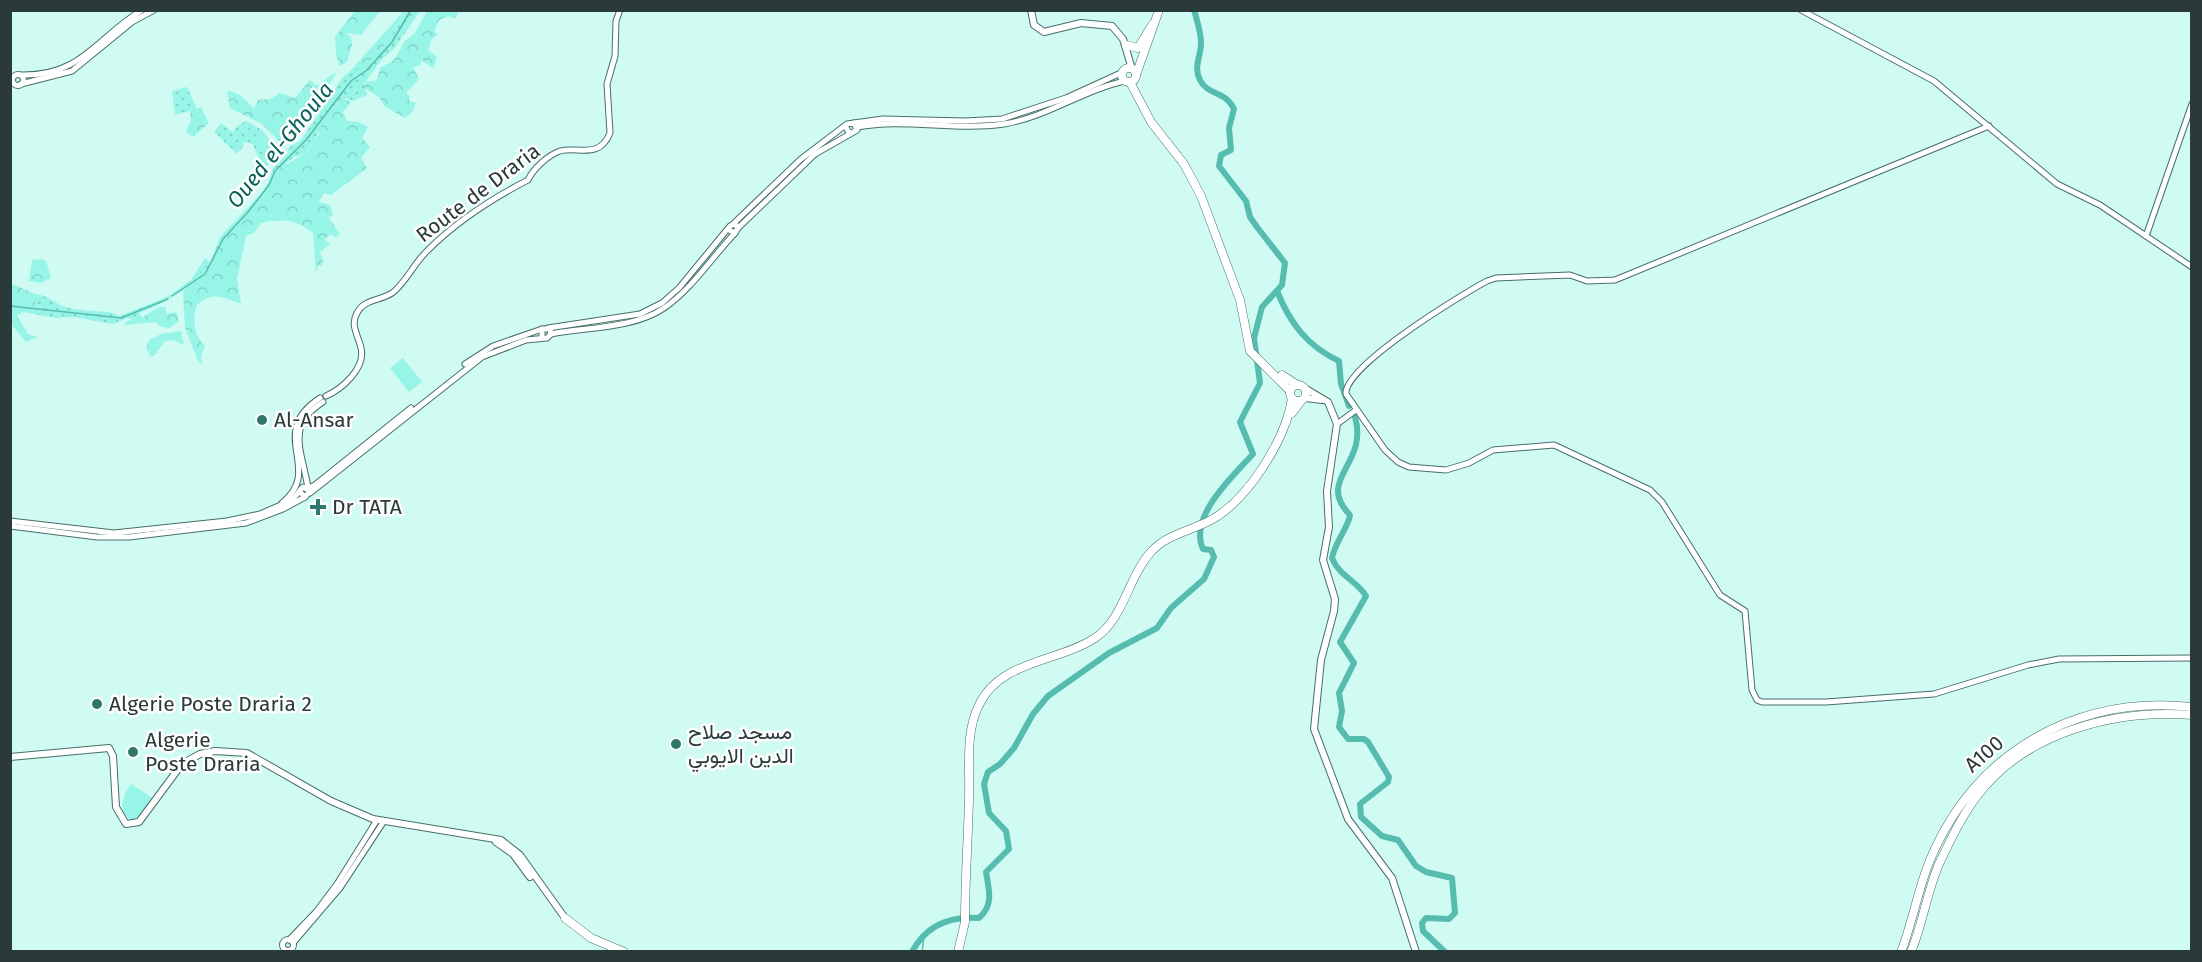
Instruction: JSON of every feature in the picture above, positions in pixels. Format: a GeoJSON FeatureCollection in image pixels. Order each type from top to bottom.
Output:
{"type":"FeatureCollection","features":[{"type":"Feature","properties":{"kind":"highway"},"geometry":{"type":"LineString","coordinates":[[1130,75],[1157,10]]}},
{"type":"Feature","properties":{"kind":"highway"},"geometry":{"type":"LineString","coordinates":[[1157,10],[1130,75],[1155,129],[1184,164],[1202,196],[1237,291],[1253,352],[1293,391],[1304,396]]}},
{"type":"Feature","properties":{"kind":"highway"},"geometry":{"type":"LineString","coordinates":[[1126,47],[1138,48],[1152,25]]}},
{"type":"Feature","properties":{"kind":"highway"},"geometry":{"type":"LineString","coordinates":[[1130,75],[1155,120],[1202,185],[1244,299],[1253,352]]}},
{"type":"Feature","properties":{"kind":"highway"},"geometry":{"type":"LineString","coordinates":[[960,951],[967,922],[971,732],[980,701],[993,687],[1027,664],[1082,645],[1101,634],[1112,620],[1149,554],[1164,541],[1206,525],[1234,508],[1274,457],[1292,414],[1304,396],[1302,385],[1293,391],[1276,444],[1263,467],[1231,505],[1206,525]]}},
{"type":"Feature","properties":{"kind":"highway","name":"A100"},"geometry":{"type":"LineString","coordinates":[[1901,951],[1928,867],[1942,836],[1963,799],[1977,782],[2006,755],[2056,728],[2091,716],[2136,708],[2192,706]]}},
{"type":"Feature","properties":{"kind":"highway","name":"A100"},"geometry":{"type":"LineString","coordinates":[[1913,951],[1938,867],[1966,812],[1992,779],[2011,762],[2048,740],[2098,723],[2134,716],[2192,715]]}},
{"type":"Feature","properties":{"kind":"highway"},"geometry":{"type":"LineString","coordinates":[[564,919],[588,941],[612,951]]}},
{"type":"Feature","properties":{"kind":"highway"},"geometry":{"type":"LineString","coordinates":[[564,919],[591,938],[624,951]]}},
{"type":"Feature","properties":{"kind":"main road"},"geometry":{"type":"LineString","coordinates":[[12,80],[21,75],[52,73],[70,67],[142,10]]}},
{"type":"Feature","properties":{"kind":"main road"},"geometry":{"type":"LineString","coordinates":[[12,80],[21,84],[72,71],[132,22],[154,10]]}},
{"type":"Feature","properties":{"kind":"main road","name":"Route de Draria"},"geometry":{"type":"LineString","coordinates":[[323,399],[345,386],[358,366],[362,349],[354,327],[354,318],[362,305],[393,293],[418,260],[451,229],[528,180],[536,168],[560,151],[592,150],[602,145],[608,138],[610,133],[607,84],[615,56],[616,21],[620,10]]}},
{"type":"Feature","properties":{"kind":"main road"},"geometry":{"type":"LineString","coordinates":[[10,521],[114,533],[227,522],[273,508],[290,501],[315,485],[477,354],[493,346],[547,331],[623,317],[655,307],[679,288],[801,159],[849,122],[855,125],[883,119],[981,121],[1015,119],[1130,75],[1126,47],[1118,31],[1103,24],[1081,22],[1053,31],[1038,30],[1034,25],[1031,10]]}},
{"type":"Feature","properties":{"kind":"main road"},"geometry":{"type":"LineString","coordinates":[[1801,10],[1923,74],[2057,184],[2100,205],[2192,267]]}},
{"type":"Feature","properties":{"kind":"main road"},"geometry":{"type":"LineString","coordinates":[[21,75],[21,84]]}},
{"type":"Feature","properties":{"kind":"main road"},"geometry":{"type":"LineString","coordinates":[[2146,236],[2192,104]]}},
{"type":"Feature","properties":{"kind":"main road"},"geometry":{"type":"LineString","coordinates":[[734,229],[815,154],[855,133],[855,125]]}},
{"type":"Feature","properties":{"kind":"main road"},"geometry":{"type":"LineString","coordinates":[[845,126],[850,134]]}},
{"type":"Feature","properties":{"kind":"main road"},"geometry":{"type":"LineString","coordinates":[[1989,126],[1615,280],[1587,281],[1570,275],[1496,278],[1487,281],[1387,345],[1350,381],[1346,386],[1346,394],[1392,459],[1409,467],[1446,470],[1469,463],[1493,450],[1554,445],[1650,490],[1662,502],[1720,595],[1745,611],[1752,690],[1757,700],[1762,702],[1827,702],[1934,694],[2037,663],[2060,659],[2192,658]]}},
{"type":"Feature","properties":{"kind":"main road"},"geometry":{"type":"LineString","coordinates":[[10,526],[97,537],[148,535],[246,523],[269,515],[305,491],[475,361],[494,351],[542,336],[547,338],[547,331]]}},
{"type":"Feature","properties":{"kind":"main road"},"geometry":{"type":"LineString","coordinates":[[1304,396],[1328,402],[1337,424],[1327,491],[1329,527],[1323,560],[1335,599],[1321,660],[1314,729],[1348,819],[1392,879],[1416,951]]}},
{"type":"Feature","properties":{"kind":"main road"},"geometry":{"type":"LineString","coordinates":[[305,491],[294,441],[295,425],[303,411],[323,399]]}},
{"type":"Feature","properties":{"kind":"main road"},"geometry":{"type":"LineString","coordinates":[[305,491],[298,427],[304,416],[323,399]]}},
{"type":"Feature","properties":{"kind":"main road"},"geometry":{"type":"LineString","coordinates":[[1337,424],[1356,410]]}},
{"type":"Feature","properties":{"kind":"main road"},"geometry":{"type":"LineString","coordinates":[[273,508],[292,493],[298,478],[298,458]]}},
{"type":"Feature","properties":{"kind":"main road"},"geometry":{"type":"LineString","coordinates":[[10,757],[109,748],[113,756],[113,787],[119,815],[126,824],[132,825],[140,822],[179,768],[200,754],[215,751],[247,753],[308,789],[327,803],[380,822],[488,836],[501,840],[520,855],[564,919]]}},
{"type":"Feature","properties":{"kind":"main road"},"geometry":{"type":"LineString","coordinates":[[278,951],[291,949],[291,942],[337,884],[380,822]]}},
{"type":"Feature","properties":{"kind":"main road"},"geometry":{"type":"LineString","coordinates":[[284,949],[284,941],[291,942]]}},
{"type":"Feature","properties":{"kind":"green space"},"geometry":{"type":"Polygon","coordinates":[[[355,11],[380,11],[361,35],[345,33],[351,37],[352,45],[347,62],[340,66],[336,55],[335,37],[355,11]]]}},
{"type":"Feature","properties":{"kind":"green space"},"geometry":{"type":"Polygon","coordinates":[[[404,11],[420,11],[394,49],[382,59],[364,84],[367,95],[353,101],[346,98],[339,103],[328,115],[306,152],[282,163],[281,160],[289,152],[287,149],[301,140],[343,77],[350,71],[368,65],[396,29],[404,11]]]}},
{"type":"Feature","properties":{"kind":"green space"},"geometry":{"type":"Polygon","coordinates":[[[404,11],[392,34],[366,67],[350,71],[404,11]]]}},
{"type":"Feature","properties":{"kind":"green space"},"geometry":{"type":"Polygon","coordinates":[[[427,11],[459,11],[455,19],[449,16],[439,20],[434,32],[438,34],[432,39],[428,50],[437,57],[433,68],[421,60],[421,65],[413,67],[419,79],[406,93],[410,96],[409,101],[416,103],[413,111],[405,118],[384,106],[379,97],[363,87],[366,82],[377,80],[380,68],[394,60],[405,41],[415,33],[427,11]]]}},
{"type":"Feature","properties":{"kind":"green space"},"geometry":{"type":"Polygon","coordinates":[[[334,73],[336,74],[322,96],[307,109],[283,145],[262,124],[230,108],[227,92],[240,95],[254,108],[258,100],[271,99],[280,93],[295,98],[310,80],[317,86],[334,73]]]}},
{"type":"Feature","properties":{"kind":"green space"},"geometry":{"type":"Polygon","coordinates":[[[187,87],[197,109],[175,115],[172,91],[187,87]]]}},
{"type":"Feature","properties":{"kind":"green space"},"geometry":{"type":"Polygon","coordinates":[[[343,98],[351,102],[343,112],[347,121],[359,122],[368,127],[362,138],[370,147],[361,158],[367,168],[331,195],[324,193],[319,202],[330,205],[333,215],[329,218],[340,234],[336,238],[331,234],[325,239],[330,244],[320,252],[323,261],[322,266],[318,265],[316,273],[313,233],[300,225],[282,220],[261,223],[254,233],[246,236],[237,279],[241,304],[214,297],[203,300],[197,305],[195,327],[198,337],[205,346],[201,356],[202,364],[199,363],[185,328],[183,292],[187,285],[209,266],[220,237],[260,195],[273,169],[281,160],[287,164],[307,152],[319,134],[322,121],[343,98]]]}},
{"type":"Feature","properties":{"kind":"green space"},"geometry":{"type":"Polygon","coordinates":[[[201,107],[209,123],[193,137],[186,132],[191,120],[190,111],[201,107]]]}},
{"type":"Feature","properties":{"kind":"green space"},"geometry":{"type":"Polygon","coordinates":[[[245,120],[262,130],[278,150],[277,155],[261,173],[257,171],[265,154],[260,149],[260,139],[245,124],[245,120]]]}},
{"type":"Feature","properties":{"kind":"green space"},"geometry":{"type":"Polygon","coordinates":[[[244,122],[260,139],[260,149],[265,154],[258,173],[255,167],[258,157],[253,144],[244,142],[242,149],[236,153],[214,132],[221,123],[233,132],[244,122]]]}},
{"type":"Feature","properties":{"kind":"green space"},"geometry":{"type":"Polygon","coordinates":[[[205,258],[210,262],[199,277],[168,299],[139,313],[143,319],[138,322],[128,318],[113,324],[73,317],[57,318],[33,314],[41,308],[35,302],[35,294],[69,308],[109,312],[120,316],[167,297],[191,280],[205,258]]]}},
{"type":"Feature","properties":{"kind":"green space"},"geometry":{"type":"Polygon","coordinates":[[[32,260],[46,261],[51,278],[41,283],[29,281],[32,260]]]}},
{"type":"Feature","properties":{"kind":"green space"},"geometry":{"type":"Polygon","coordinates":[[[10,283],[35,294],[35,302],[41,308],[37,314],[22,312],[17,316],[28,334],[38,337],[26,342],[11,324],[10,283]]]}},
{"type":"Feature","properties":{"kind":"green space"},"geometry":{"type":"Polygon","coordinates":[[[159,307],[166,307],[166,314],[176,312],[179,321],[170,328],[161,327],[156,322],[125,325],[125,322],[133,319],[141,321],[143,317],[159,307]]]}},
{"type":"Feature","properties":{"kind":"green space"},"geometry":{"type":"Polygon","coordinates":[[[181,331],[184,345],[174,340],[165,341],[154,356],[150,356],[146,348],[149,340],[161,334],[181,331]]]}},
{"type":"Feature","properties":{"kind":"green space"},"geometry":{"type":"Polygon","coordinates":[[[403,358],[422,382],[409,392],[390,368],[403,358]]]}},
{"type":"Feature","properties":{"kind":"green space"},"geometry":{"type":"Polygon","coordinates":[[[131,784],[154,799],[141,818],[132,821],[124,812],[122,803],[131,784]]]}},
{"type":"Feature","properties":{"kind":"waterway","name":"Oued el-Ghoula"},"geometry":{"type":"LineString","coordinates":[[172,296],[205,274],[223,239],[269,185],[275,171],[306,140],[351,81],[367,70],[392,42],[411,10]]}},
{"type":"Feature","properties":{"kind":"waterway"},"geometry":{"type":"LineString","coordinates":[[912,952],[924,935],[940,924],[959,919],[979,918],[987,908],[989,897],[986,872],[1009,849],[1006,831],[989,813],[984,784],[988,772],[1000,764],[1014,748],[1033,714],[1048,696],[1109,653],[1157,628],[1171,608],[1204,579],[1214,557],[1211,550],[1203,549],[1200,537],[1207,511],[1224,485],[1253,454],[1240,422],[1260,383],[1254,338],[1262,307],[1282,285],[1285,263],[1250,217],[1246,201],[1219,166],[1221,155],[1231,150],[1229,128],[1234,109],[1226,99],[1207,89],[1200,80],[1197,66],[1201,39],[1194,10]]}},
{"type":"Feature","properties":{"kind":"waterway"},"geometry":{"type":"LineString","coordinates":[[1277,291],[1301,332],[1318,348],[1339,361],[1341,384],[1349,406]]}},
{"type":"Feature","properties":{"kind":"waterway","name":"Oued el-Ghoula"},"geometry":{"type":"LineString","coordinates":[[10,306],[121,318],[168,299]]}},
{"type":"Feature","properties":{"kind":"waterway"},"geometry":{"type":"LineString","coordinates":[[1355,417],[1357,434],[1355,448],[1340,481],[1338,491],[1341,502],[1350,515],[1332,558],[1339,569],[1366,596],[1340,642],[1354,663],[1339,693],[1342,711],[1339,727],[1348,739],[1364,739],[1368,742],[1389,777],[1388,782],[1360,804],[1361,817],[1382,836],[1398,840],[1416,866],[1426,872],[1452,878],[1455,913],[1449,919],[1426,918],[1422,923],[1423,931],[1445,952]]}},
{"type":"Feature","properties":{"kind":"waterway"},"geometry":{"type":"LineString","coordinates":[[922,952],[924,937]]}},
{"type":"Feature","properties":{"kind":"place","name":"Al-Ansar"},"geometry":{"type":"Point","coordinates":[262,420]}},
{"type":"Feature","properties":{"kind":"place","name":"Dr TATA"},"geometry":{"type":"Point","coordinates":[318,507]}},
{"type":"Feature","properties":{"kind":"place","name":"Algerie Poste Draria 2"},"geometry":{"type":"Point","coordinates":[97,704]}},
{"type":"Feature","properties":{"kind":"place","name":"مسجد صلاح الدين الايوبي"},"geometry":{"type":"Point","coordinates":[676,744]}},
{"type":"Feature","properties":{"kind":"place","name":"Algerie Poste Draria"},"geometry":{"type":"Point","coordinates":[133,752]}}]}
